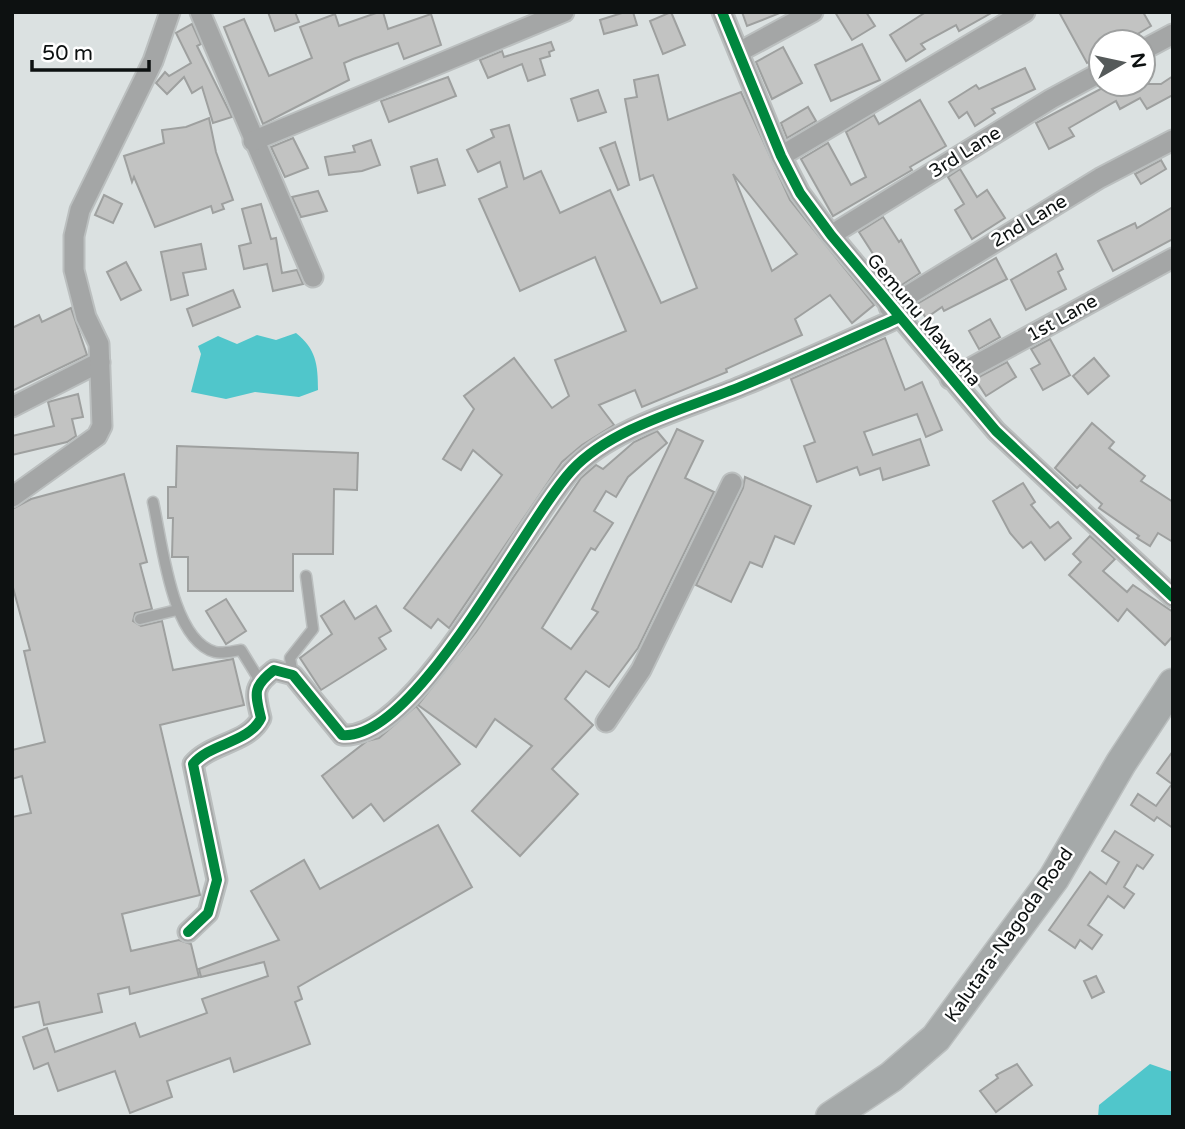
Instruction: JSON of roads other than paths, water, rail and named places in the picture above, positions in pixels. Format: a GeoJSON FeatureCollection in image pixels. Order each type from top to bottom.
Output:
{"type":"FeatureCollection","features":[{"type":"Feature","properties":{"kind":"main road","name":"Kalutara-Nagoda Road"},"geometry":{"type":"LineString","coordinates":[[831,1117],[891,1077],[936,1038],[1054,878],[1121,763],[1173,684]]}},
{"type":"Feature","properties":{"kind":"street"},"geometry":{"type":"LineString","coordinates":[[12,497],[97,436],[102,426],[99,344],[79,296],[74,270],[74,236],[80,210],[153,61],[170,12]]}},
{"type":"Feature","properties":{"kind":"street"},"geometry":{"type":"LineString","coordinates":[[200,12],[313,277]]}},
{"type":"Feature","properties":{"kind":"street"},"geometry":{"type":"LineString","coordinates":[[253,141],[564,12]]}},
{"type":"Feature","properties":{"kind":"street","name":"Gemunu Mawatha"},"geometry":{"type":"LineString","coordinates":[[722,12],[780,156],[800,193],[831,235],[893,312],[996,431],[1173,597]]}},
{"type":"Feature","properties":{"kind":"street"},"geometry":{"type":"LineString","coordinates":[[739,52],[813,12]]}},
{"type":"Feature","properties":{"kind":"street"},"geometry":{"type":"LineString","coordinates":[[780,156],[1026,12]]}},
{"type":"Feature","properties":{"kind":"street"},"geometry":{"type":"LineString","coordinates":[[1157,43],[1173,34]]}},
{"type":"Feature","properties":{"kind":"street","name":"3rd Lane"},"geometry":{"type":"LineString","coordinates":[[831,235],[1087,80]]}},
{"type":"Feature","properties":{"kind":"street","name":"2nd Lane"},"geometry":{"type":"LineString","coordinates":[[293,675],[342,735],[356,737],[374,729],[420,689],[572,469],[618,436],[649,421],[741,387],[893,312],[1100,178],[1173,140]]}},
{"type":"Feature","properties":{"kind":"street","name":"1st Lane"},"geometry":{"type":"LineString","coordinates":[[950,379],[1173,258]]}},
{"type":"Feature","properties":{"kind":"street"},"geometry":{"type":"LineString","coordinates":[[12,407],[100,362]]}},
{"type":"Feature","properties":{"kind":"street"},"geometry":{"type":"LineString","coordinates":[[606,723],[641,670],[732,483]]}},
{"type":"Feature","properties":{"kind":"street"},"geometry":{"type":"LineString","coordinates":[[188,932],[208,913],[217,880],[193,764],[201,754],[256,729],[261,719],[256,695],[260,681],[274,670],[293,675]]}},
{"type":"Feature","properties":{"kind":"lane"},"geometry":{"type":"LineString","coordinates":[[153,502],[177,610],[197,643],[216,653],[242,650],[260,681]]}},
{"type":"Feature","properties":{"kind":"lane"},"geometry":{"type":"LineString","coordinates":[[293,675],[290,658],[313,629],[306,576]]}},
{"type":"Feature","properties":{"kind":"lane"},"geometry":{"type":"LineString","coordinates":[[140,619],[177,610]]}},
{"type":"Feature","properties":{"kind":"water"},"geometry":{"type":"Polygon","coordinates":[[[296,333],[312,351],[318,390],[299,397],[255,392],[226,399],[191,392],[201,354],[198,346],[218,336],[237,344],[257,335],[276,340],[296,333]]]}},
{"type":"Feature","properties":{"kind":"water"},"geometry":{"type":"Polygon","coordinates":[[[1150,1064],[1173,1072],[1173,1117],[1098,1117],[1099,1105],[1150,1064]]]}}]}
